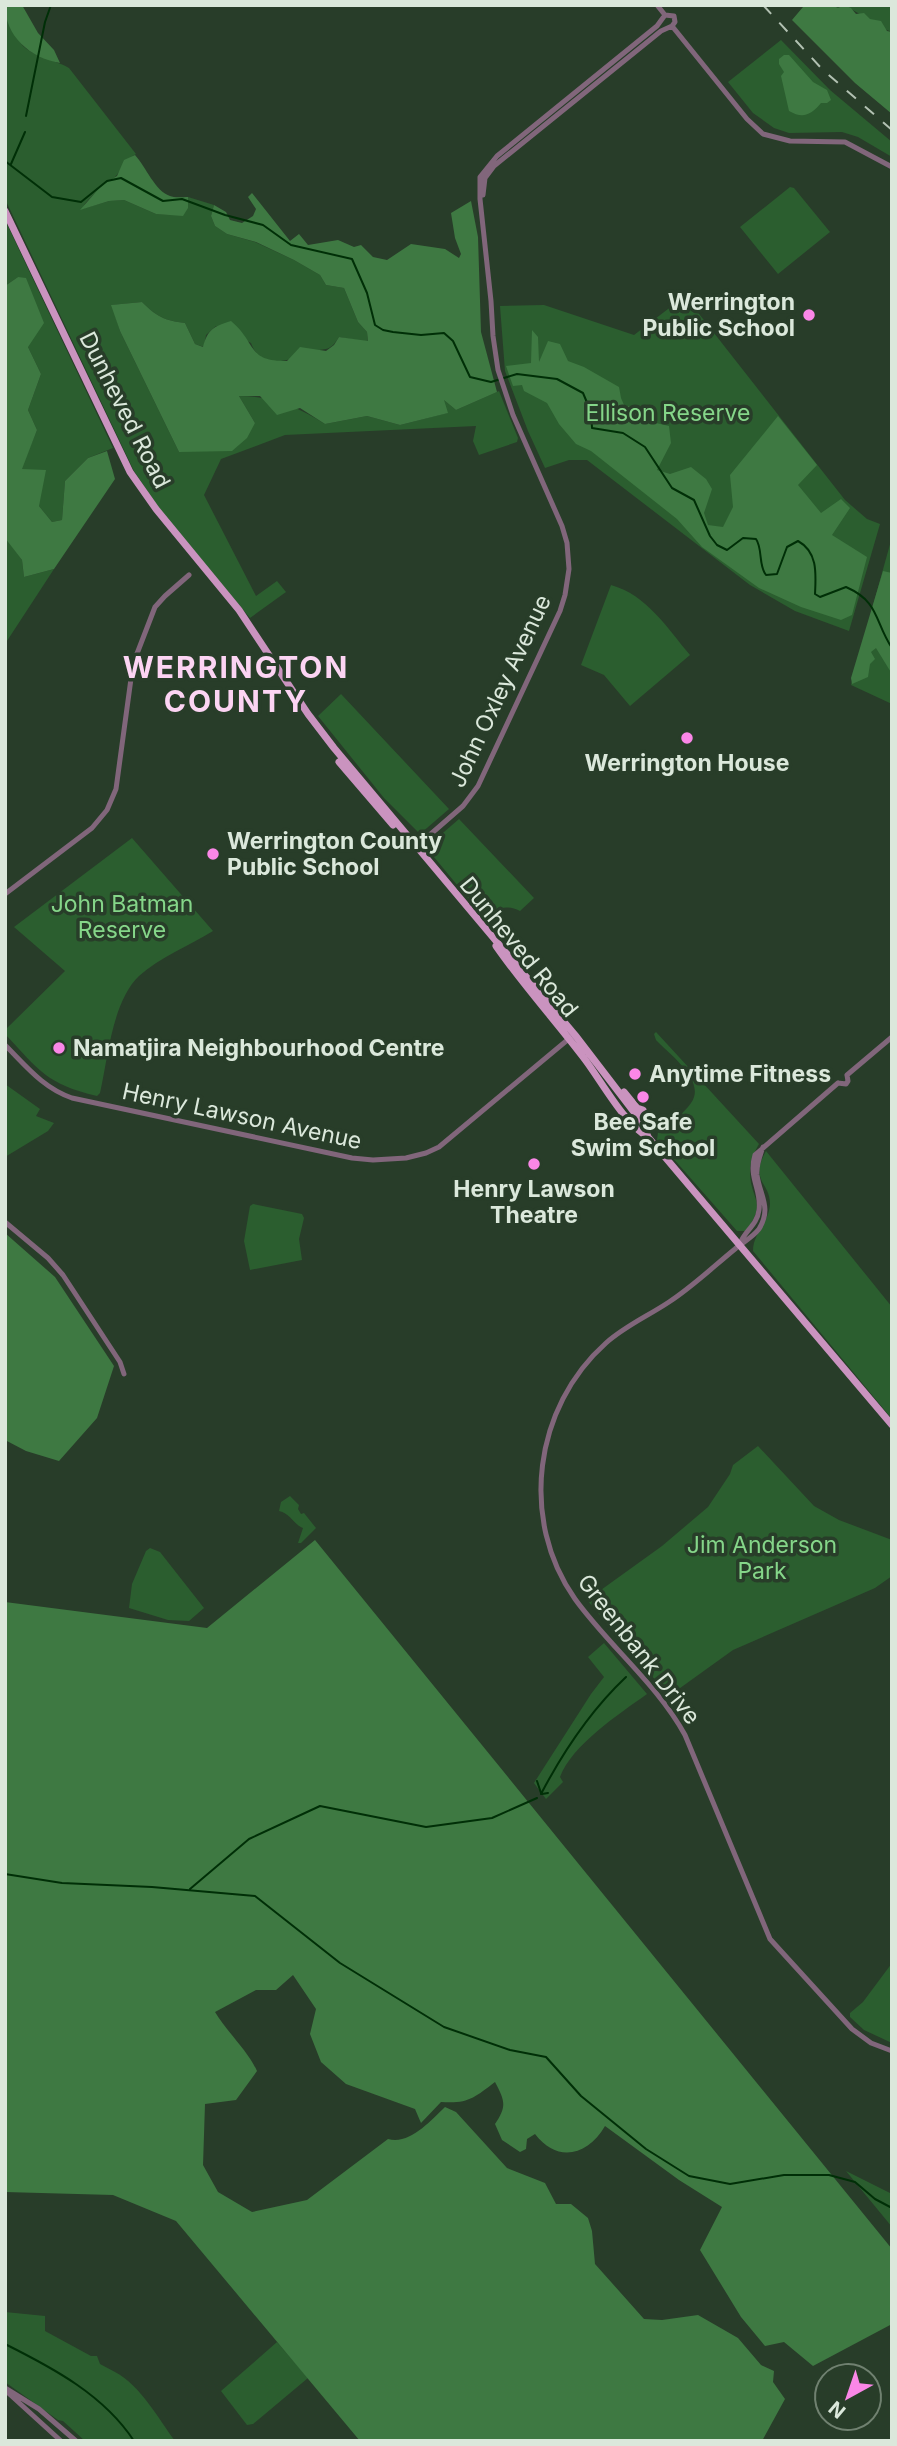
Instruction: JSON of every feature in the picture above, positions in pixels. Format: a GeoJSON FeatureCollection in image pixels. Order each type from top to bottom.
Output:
{"type":"FeatureCollection","features":[{"type":"Feature","properties":{"kind":"main road","name":"Dunheved Road"},"geometry":{"type":"LineString","coordinates":[[5,211],[130,472],[156,509],[239,610],[324,742],[488,936],[521,981],[637,1108],[643,1110],[641,1116],[648,1137]]}},
{"type":"Feature","properties":{"kind":"main road","name":"Dunheved Road"},"geometry":{"type":"LineString","coordinates":[[308,714],[358,778],[531,982],[625,1115],[648,1137],[892,1425]]}},
{"type":"Feature","properties":{"kind":"main road"},"geometry":{"type":"LineString","coordinates":[[358,778],[363,791],[374,795]]}},
{"type":"Feature","properties":{"kind":"main road"},"geometry":{"type":"LineString","coordinates":[[408,843],[417,846],[418,855]]}},
{"type":"Feature","properties":{"kind":"main road"},"geometry":{"type":"LineString","coordinates":[[521,981],[531,982],[531,992]]}},
{"type":"Feature","properties":{"kind":"street"},"geometry":{"type":"LineString","coordinates":[[657,5],[664,24],[671,26],[747,119],[763,134],[790,141],[845,142],[892,167]]}},
{"type":"Feature","properties":{"kind":"street"},"geometry":{"type":"LineString","coordinates":[[674,16],[675,20],[671,26],[504,157],[482,178],[502,151],[664,18],[674,16]]}},
{"type":"Feature","properties":{"kind":"street","name":"John Oxley Avenue"},"geometry":{"type":"LineString","coordinates":[[417,846],[463,806],[478,786],[555,624],[567,587],[569,561],[562,526],[498,370],[479,190],[482,178]]}},
{"type":"Feature","properties":{"kind":"street"},"geometry":{"type":"LineString","coordinates":[[5,894],[92,828],[109,807],[116,789],[133,664],[155,607],[189,575]]}},
{"type":"Feature","properties":{"kind":"street","name":"Henry Lawson Avenue"},"geometry":{"type":"LineString","coordinates":[[5,1045],[40,1081],[72,1098],[342,1156],[373,1160],[411,1157],[439,1147],[572,1037]]}},
{"type":"Feature","properties":{"kind":"street","name":"Greenbank Drive"},"geometry":{"type":"LineString","coordinates":[[892,1037],[847,1075],[839,1075],[838,1083],[763,1147],[757,1171],[766,1201],[765,1216],[759,1229],[747,1242],[680,1295],[615,1336],[576,1377],[560,1404],[546,1444],[541,1490],[544,1525],[557,1566],[572,1594],[667,1706],[685,1735],[770,1938],[852,2029],[871,2043],[892,2050]]}},
{"type":"Feature","properties":{"kind":"street"},"geometry":{"type":"LineString","coordinates":[[5,1222],[48,1258],[70,1283],[120,1362],[124,1374]]}},
{"type":"Feature","properties":{"kind":"street"},"geometry":{"type":"LineString","coordinates":[[5,2389],[61,2441]]}},
{"type":"Feature","properties":{"kind":"street"},"geometry":{"type":"LineString","coordinates":[[5,2389],[39,2409],[76,2441]]}},
{"type":"Feature","properties":{"kind":"green space"},"geometry":{"type":"Polygon","coordinates":[[[5,5],[15,33],[24,47],[69,68],[136,154],[125,162],[114,178],[92,196],[82,209],[109,201],[124,200],[156,214],[183,215],[188,197],[214,205],[211,216],[215,226],[227,234],[255,242],[294,260],[320,275],[326,285],[344,288],[358,322],[367,332],[368,342],[339,337],[327,349],[286,360],[269,361],[256,352],[251,343],[216,326],[206,335],[204,347],[195,344],[185,323],[161,317],[142,302],[112,305],[120,331],[179,452],[255,423],[239,396],[284,404],[325,424],[367,416],[400,425],[447,413],[443,399],[456,410],[499,391],[518,438],[517,442],[479,455],[473,441],[476,426],[285,435],[221,459],[204,495],[256,596],[277,581],[286,592],[250,618],[161,511],[134,471],[5,199],[5,5]]]}},
{"type":"Feature","properties":{"kind":"green space"},"geometry":{"type":"Polygon","coordinates":[[[5,5],[22,5],[38,33],[54,50],[60,63],[39,56],[21,44],[9,26],[5,5]]]}},
{"type":"Feature","properties":{"kind":"green space"},"geometry":{"type":"Polygon","coordinates":[[[832,5],[892,5],[892,32],[844,6],[838,8],[832,5]]]}},
{"type":"Feature","properties":{"kind":"green space"},"geometry":{"type":"Polygon","coordinates":[[[832,5],[838,8],[844,5],[856,14],[864,13],[870,19],[881,21],[887,31],[892,32],[892,114],[855,83],[792,20],[803,7],[832,5]]]}},
{"type":"Feature","properties":{"kind":"green space"},"geometry":{"type":"Polygon","coordinates":[[[781,40],[830,90],[892,142],[892,157],[858,137],[842,132],[789,133],[774,128],[753,113],[728,82],[781,40]]]}},
{"type":"Feature","properties":{"kind":"green space"},"geometry":{"type":"Polygon","coordinates":[[[789,55],[813,82],[827,90],[831,100],[821,103],[806,114],[798,115],[789,111],[781,76],[784,72],[779,64],[779,59],[789,55]]]}},
{"type":"Feature","properties":{"kind":"green space"},"geometry":{"type":"Polygon","coordinates":[[[135,155],[155,184],[165,193],[174,197],[188,197],[188,208],[183,216],[156,214],[124,200],[109,201],[80,210],[102,185],[117,176],[124,160],[135,155]]]}},
{"type":"Feature","properties":{"kind":"green space"},"geometry":{"type":"Polygon","coordinates":[[[790,187],[794,188],[830,232],[778,274],[740,227],[790,187]]]}},
{"type":"Feature","properties":{"kind":"green space"},"geometry":{"type":"Polygon","coordinates":[[[252,193],[290,241],[299,234],[308,245],[338,240],[354,247],[361,245],[373,257],[387,260],[411,244],[445,249],[459,258],[461,254],[451,213],[471,201],[478,237],[481,332],[497,392],[456,410],[444,400],[448,413],[400,425],[367,416],[325,424],[300,408],[277,415],[260,396],[239,396],[255,423],[247,438],[232,451],[179,452],[120,331],[111,305],[142,302],[161,317],[185,323],[195,344],[203,347],[212,329],[231,321],[258,354],[274,360],[287,361],[300,347],[326,351],[339,337],[368,341],[367,332],[358,322],[344,288],[326,285],[320,275],[294,260],[256,242],[227,234],[215,226],[211,216],[214,205],[226,212],[230,220],[242,223],[253,216],[256,209],[248,197],[252,193]]]}},
{"type":"Feature","properties":{"kind":"green space"},"geometry":{"type":"Polygon","coordinates":[[[5,220],[113,448],[88,458],[65,481],[62,520],[52,522],[39,506],[21,469],[37,430],[28,410],[41,374],[28,347],[18,277],[5,286],[5,220]]]}},
{"type":"Feature","properties":{"kind":"green space"},"geometry":{"type":"Polygon","coordinates":[[[18,277],[26,278],[44,323],[28,347],[41,374],[28,410],[37,430],[22,469],[46,470],[39,506],[52,522],[62,520],[65,481],[88,458],[107,451],[115,479],[54,569],[24,577],[22,560],[5,538],[5,286],[18,277]]]}},
{"type":"Feature","properties":{"kind":"green space","name":"Ellison Reserve"},"geometry":{"type":"Polygon","coordinates":[[[685,296],[845,500],[867,519],[880,524],[849,631],[795,611],[750,585],[587,460],[569,460],[545,468],[505,371],[500,306],[544,305],[634,335],[685,296]]]}},
{"type":"Feature","properties":{"kind":"green space"},"geometry":{"type":"Polygon","coordinates":[[[532,330],[538,337],[539,362],[548,341],[560,344],[568,361],[619,387],[624,405],[654,413],[656,423],[669,426],[671,443],[657,470],[670,474],[691,467],[706,479],[712,489],[704,513],[708,525],[723,527],[733,507],[730,475],[778,416],[817,465],[798,485],[821,513],[841,499],[850,508],[832,535],[867,557],[852,615],[841,620],[801,607],[759,588],[702,547],[677,519],[591,451],[576,444],[559,424],[547,403],[524,391],[522,385],[513,386],[506,366],[531,363],[532,330]]]}},
{"type":"Feature","properties":{"kind":"green space"},"geometry":{"type":"Polygon","coordinates":[[[892,537],[892,704],[851,685],[892,537]]]}},
{"type":"Feature","properties":{"kind":"green space"},"geometry":{"type":"Polygon","coordinates":[[[6,538],[22,560],[24,577],[54,569],[5,644],[6,538]]]}},
{"type":"Feature","properties":{"kind":"green space"},"geometry":{"type":"Polygon","coordinates":[[[883,571],[892,573],[892,674],[876,648],[871,652],[875,659],[870,664],[868,677],[852,684],[851,678],[883,571]]]}},
{"type":"Feature","properties":{"kind":"green space"},"geometry":{"type":"Polygon","coordinates":[[[611,585],[646,604],[690,655],[630,706],[604,675],[581,665],[611,585]]]}},
{"type":"Feature","properties":{"kind":"green space"},"geometry":{"type":"Polygon","coordinates":[[[341,694],[449,809],[420,834],[384,798],[318,716],[341,694]]]}},
{"type":"Feature","properties":{"kind":"green space"},"geometry":{"type":"Polygon","coordinates":[[[459,819],[534,898],[520,911],[503,908],[487,915],[467,897],[429,851],[429,845],[459,819]]]}},
{"type":"Feature","properties":{"kind":"green space","name":"John Batman Reserve"},"geometry":{"type":"Polygon","coordinates":[[[132,838],[213,931],[156,963],[130,987],[117,1015],[100,1093],[97,1096],[54,1081],[5,1034],[5,1030],[65,971],[14,927],[132,838]]]}},
{"type":"Feature","properties":{"kind":"green space"},"geometry":{"type":"Polygon","coordinates":[[[656,1032],[759,1144],[750,1172],[757,1207],[746,1231],[737,1231],[657,1140],[658,1132],[684,1111],[695,1095],[690,1077],[656,1040],[656,1032]]]}},
{"type":"Feature","properties":{"kind":"green space"},"geometry":{"type":"Polygon","coordinates":[[[5,1084],[40,1109],[36,1116],[54,1123],[48,1131],[5,1157],[5,1084]]]}},
{"type":"Feature","properties":{"kind":"green space"},"geometry":{"type":"Polygon","coordinates":[[[766,1151],[892,1307],[892,1419],[753,1251],[770,1204],[759,1169],[766,1151]]]}},
{"type":"Feature","properties":{"kind":"green space"},"geometry":{"type":"Polygon","coordinates":[[[253,1204],[302,1214],[304,1218],[299,1239],[302,1260],[250,1270],[244,1241],[250,1206],[253,1204]]]}},
{"type":"Feature","properties":{"kind":"green space"},"geometry":{"type":"Polygon","coordinates":[[[5,1233],[55,1277],[114,1366],[97,1418],[59,1461],[26,1451],[5,1440],[5,1233]]]}},
{"type":"Feature","properties":{"kind":"green space","name":"Jim Anderson Park"},"geometry":{"type":"Polygon","coordinates":[[[758,1446],[814,1506],[839,1520],[892,1540],[892,1576],[875,1588],[733,1650],[669,1696],[587,1600],[662,1546],[708,1507],[733,1465],[758,1446]]]}},
{"type":"Feature","properties":{"kind":"green space"},"geometry":{"type":"Polygon","coordinates":[[[290,1496],[299,1505],[301,1514],[304,1513],[316,1528],[301,1543],[298,1543],[303,1528],[279,1511],[281,1502],[290,1496]]]}},
{"type":"Feature","properties":{"kind":"green space"},"geometry":{"type":"Polygon","coordinates":[[[315,1540],[892,2249],[892,2324],[821,2362],[813,2362],[813,2366],[784,2342],[765,2346],[741,2317],[700,2250],[722,2207],[679,2180],[605,2126],[590,2144],[572,2152],[553,2149],[535,2134],[527,2139],[526,2149],[520,2152],[502,2140],[495,2124],[503,2103],[495,2082],[470,2099],[441,2102],[421,2123],[415,2109],[346,2084],[321,2062],[310,2034],[316,2009],[293,1975],[276,1990],[256,1990],[215,2012],[257,2071],[236,2100],[205,2104],[203,2165],[218,2192],[252,2212],[307,2200],[388,2139],[396,2140],[412,2135],[445,2107],[456,2112],[507,2168],[545,2183],[556,2204],[571,2204],[588,2218],[595,2264],[644,2319],[662,2320],[698,2315],[738,2338],[761,2365],[774,2371],[773,2382],[785,2399],[762,2441],[360,2441],[176,2221],[113,2195],[5,2192],[5,1602],[207,1628],[315,1540]]]}},
{"type":"Feature","properties":{"kind":"green space"},"geometry":{"type":"Polygon","coordinates":[[[150,1548],[160,1552],[204,1608],[189,1621],[168,1620],[129,1608],[132,1584],[146,1551],[150,1548]]]}},
{"type":"Feature","properties":{"kind":"green space"},"geometry":{"type":"Polygon","coordinates":[[[604,1643],[647,1694],[585,1742],[566,1765],[560,1777],[563,1782],[546,1799],[534,1783],[604,1677],[588,1657],[604,1643]]]}},
{"type":"Feature","properties":{"kind":"green space"},"geometry":{"type":"Polygon","coordinates":[[[892,1963],[892,2043],[864,2030],[850,2017],[850,2013],[863,2002],[892,1963]]]}},
{"type":"Feature","properties":{"kind":"green space"},"geometry":{"type":"Polygon","coordinates":[[[846,2171],[892,2194],[892,2227],[846,2171]]]}},
{"type":"Feature","properties":{"kind":"green space"},"geometry":{"type":"Polygon","coordinates":[[[5,2312],[45,2316],[45,2331],[91,2356],[97,2356],[100,2364],[133,2385],[175,2441],[85,2441],[63,2421],[5,2382],[5,2312]]]}},
{"type":"Feature","properties":{"kind":"green space"},"geometry":{"type":"Polygon","coordinates":[[[277,2342],[308,2378],[253,2424],[247,2425],[221,2391],[277,2342]]]}},
{"type":"Feature","properties":{"kind":"waterway"},"geometry":{"type":"LineString","coordinates":[[26,116],[45,22],[51,5]]}},
{"type":"Feature","properties":{"kind":"waterway"},"geometry":{"type":"LineString","coordinates":[[11,164],[25,132]]}},
{"type":"Feature","properties":{"kind":"waterway"},"geometry":{"type":"LineString","coordinates":[[5,161],[52,197],[81,202],[107,181],[121,178],[163,201],[182,199],[263,225],[291,245],[352,259],[367,293],[375,325],[393,332],[421,335],[444,333],[453,341],[470,377],[491,382],[517,374],[557,379],[583,393],[591,412],[592,428],[623,433],[645,447],[672,488],[694,500],[710,536],[717,545],[727,550],[743,538],[756,539],[766,575],[777,574],[787,547],[798,541],[812,557],[815,594],[820,597],[846,587],[857,593],[871,606],[892,648]]}},
{"type":"Feature","properties":{"kind":"waterway"},"geometry":{"type":"LineString","coordinates":[[541,1794],[579,1732],[601,1703],[626,1677]]}},
{"type":"Feature","properties":{"kind":"waterway"},"geometry":{"type":"LineString","coordinates":[[537,1781],[541,1793]]}},
{"type":"Feature","properties":{"kind":"waterway"},"geometry":{"type":"LineString","coordinates":[[542,1794],[548,1793]]}},
{"type":"Feature","properties":{"kind":"waterway"},"geometry":{"type":"LineString","coordinates":[[190,1889],[249,1839],[320,1806],[426,1827],[492,1818],[537,1798]]}},
{"type":"Feature","properties":{"kind":"waterway"},"geometry":{"type":"LineString","coordinates":[[5,1874],[62,1883],[255,1896],[340,1963],[444,2027],[510,2050],[546,2057],[581,2096],[646,2149],[689,2176],[730,2184],[784,2175],[829,2175],[855,2182],[875,2199],[892,2208]]}},
{"type":"Feature","properties":{"kind":"waterway"},"geometry":{"type":"LineString","coordinates":[[5,2344],[59,2373],[93,2396],[134,2441]]}},
{"type":"Feature","properties":{"kind":"railway"},"geometry":{"type":"LineString","coordinates":[[763,5],[822,69],[892,130]]}},
{"type":"Feature","properties":{"kind":"place","name":"Werrington Public School"},"geometry":{"type":"Point","coordinates":[809,315]}},
{"type":"Feature","properties":{"kind":"place","name":"Werrington House"},"geometry":{"type":"Point","coordinates":[687,738]}},
{"type":"Feature","properties":{"kind":"place","name":"Werrington County Public School"},"geometry":{"type":"Point","coordinates":[213,854]}},
{"type":"Feature","properties":{"kind":"place","name":"Namatjira Neighbourhood Centre"},"geometry":{"type":"Point","coordinates":[59,1048]}},
{"type":"Feature","properties":{"kind":"place","name":"Anytime Fitness"},"geometry":{"type":"Point","coordinates":[635,1074]}},
{"type":"Feature","properties":{"kind":"place","name":"Bee Safe Swim School"},"geometry":{"type":"Point","coordinates":[643,1097]}},
{"type":"Feature","properties":{"kind":"place","name":"Henry Lawson Theatre"},"geometry":{"type":"Point","coordinates":[534,1164]}},
{"type":"Feature","properties":{"kind":"district","name":"WERRINGTON COUNTY"},"geometry":{"type":"Point","coordinates":[236,684]}}]}
